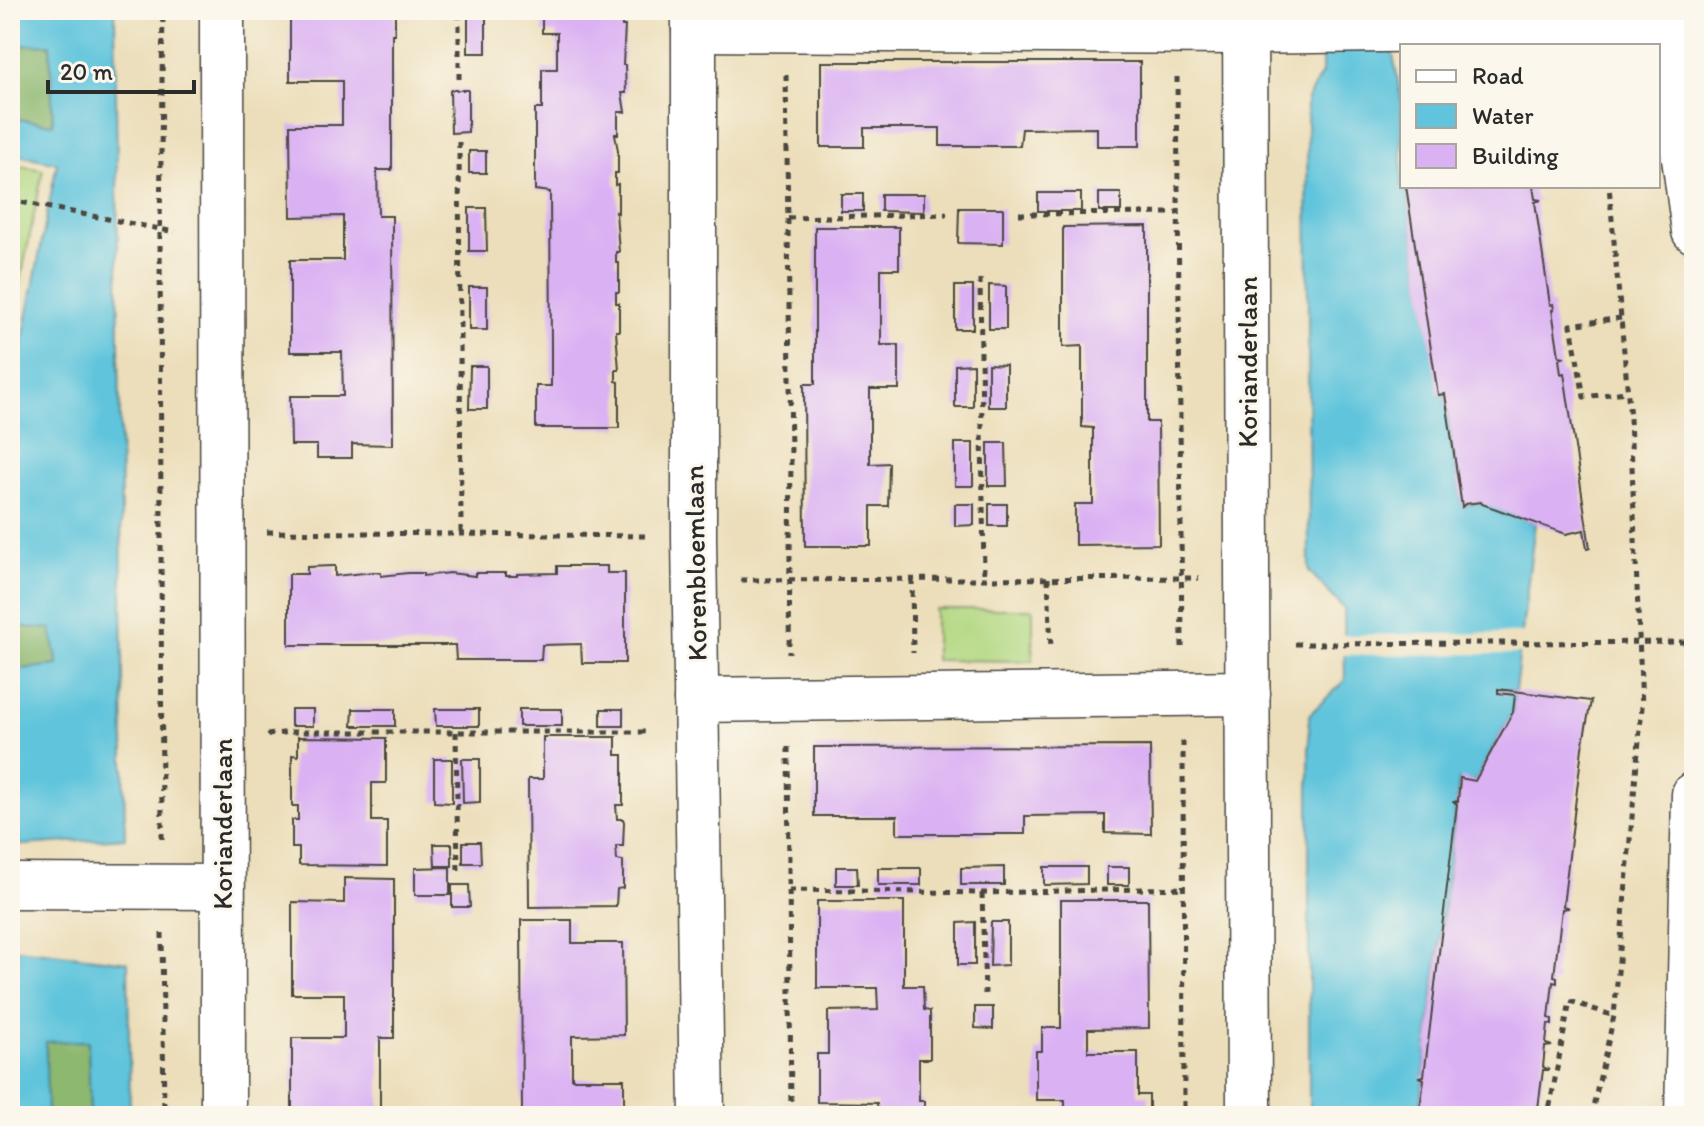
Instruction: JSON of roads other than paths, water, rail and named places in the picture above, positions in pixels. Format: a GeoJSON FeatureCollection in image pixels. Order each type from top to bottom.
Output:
{"type":"FeatureCollection","features":[{"type":"Feature","properties":{"kind":"street","name":"Korianderlaan"},"geometry":{"type":"LineString","coordinates":[[222,10],[223,1116]]}},
{"type":"Feature","properties":{"kind":"street"},"geometry":{"type":"LineString","coordinates":[[694,20],[785,30],[1176,32],[1245,21],[1303,31],[1454,29],[1666,18],[1694,231]]}},
{"type":"Feature","properties":{"kind":"street","name":"Korenbloemlaan"},"geometry":{"type":"LineString","coordinates":[[694,20],[694,536],[702,1116]]}},
{"type":"Feature","properties":{"kind":"street","name":"Korianderlaan"},"geometry":{"type":"LineString","coordinates":[[1245,21],[1249,1116]]}},
{"type":"Feature","properties":{"kind":"street"},"geometry":{"type":"LineString","coordinates":[[696,712],[788,699],[1248,693]]}},
{"type":"Feature","properties":{"kind":"street"},"geometry":{"type":"LineString","coordinates":[[1687,1116],[1694,794]]}},
{"type":"Feature","properties":{"kind":"street"},"geometry":{"type":"LineString","coordinates":[[10,886],[221,887]]}},
{"type":"Feature","properties":{"kind":"water"},"geometry":{"type":"Polygon","coordinates":[[[10,10],[115,10],[125,838],[10,846],[10,670],[58,665],[51,629],[10,626],[10,406],[57,163],[10,153],[10,118],[53,124],[50,44],[10,46],[10,10]]]}},
{"type":"Feature","properties":{"kind":"water"},"geometry":{"type":"Polygon","coordinates":[[[1322,10],[1392,49],[1400,93],[1400,188],[1406,188],[1439,395],[1445,394],[1462,506],[1481,502],[1535,523],[1515,691],[1499,689],[1515,695],[1513,712],[1475,781],[1459,779],[1419,1116],[1309,1116],[1309,715],[1345,680],[1344,609],[1309,571],[1307,99],[1322,73],[1322,10]]]}},
{"type":"Feature","properties":{"kind":"water"},"geometry":{"type":"Polygon","coordinates":[[[10,948],[128,962],[130,1116],[90,1116],[88,1041],[46,1042],[47,1116],[10,1116],[10,948]]]}}]}
